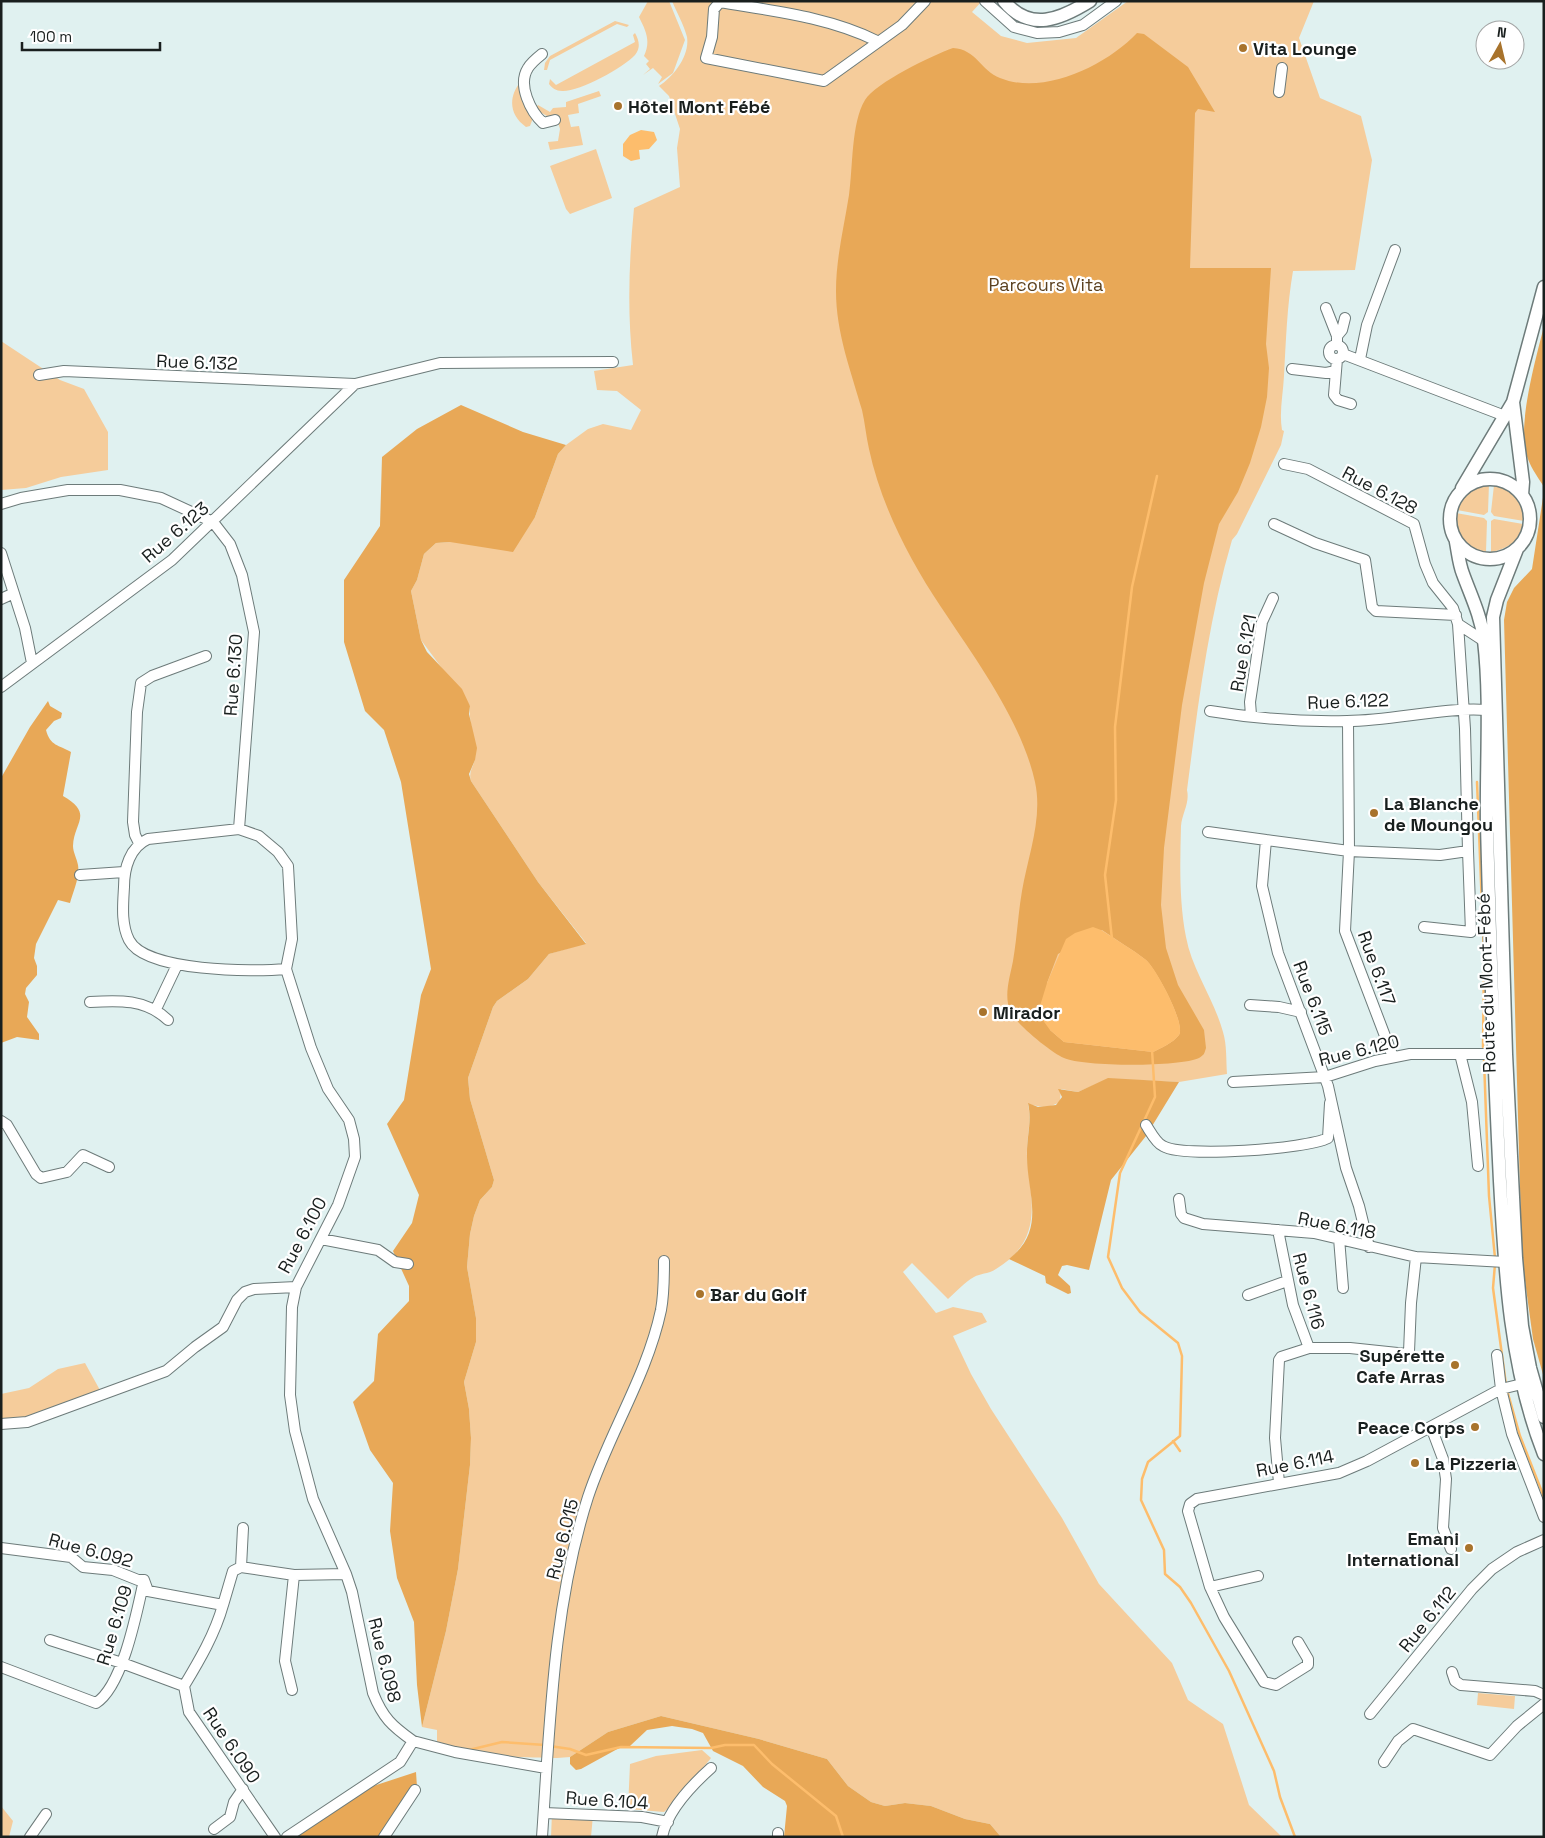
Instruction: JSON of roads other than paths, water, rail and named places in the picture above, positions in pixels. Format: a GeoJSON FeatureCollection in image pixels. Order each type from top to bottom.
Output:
{"type":"FeatureCollection","features":[{"type":"Feature","properties":{"kind":"street"},"geometry":{"type":"LineString","coordinates":[[877,41],[854,30],[809,18],[720,2],[714,9],[712,37],[706,58],[824,80],[902,25],[925,1]]}},
{"type":"Feature","properties":{"kind":"street"},"geometry":{"type":"LineString","coordinates":[[985,1],[1014,27],[1037,33],[1059,32],[1083,26],[1116,1]]}},
{"type":"Feature","properties":{"kind":"street"},"geometry":{"type":"LineString","coordinates":[[1004,1],[1020,16],[1042,20],[1064,16],[1090,1]]}},
{"type":"Feature","properties":{"kind":"street"},"geometry":{"type":"LineString","coordinates":[[542,54],[527,69],[524,81],[534,115],[543,124],[555,120]]}},
{"type":"Feature","properties":{"kind":"street"},"geometry":{"type":"LineString","coordinates":[[1279,92],[1282,68]]}},
{"type":"Feature","properties":{"kind":"street"},"geometry":{"type":"LineString","coordinates":[[1360,359],[1367,325],[1395,250]]}},
{"type":"Feature","properties":{"kind":"street"},"geometry":{"type":"LineString","coordinates":[[1459,493],[1468,485],[1492,479],[1509,484],[1522,495],[1530,512],[1530,524],[1526,538],[1517,549],[1500,558],[1488,560],[1475,557],[1464,551],[1456,542],[1449,522],[1450,511],[1459,493],[1513,402],[1544,287]]}},
{"type":"Feature","properties":{"kind":"street"},"geometry":{"type":"LineString","coordinates":[[1326,308],[1338,348],[1388,373],[1505,416]]}},
{"type":"Feature","properties":{"kind":"street"},"geometry":{"type":"LineString","coordinates":[[1345,318],[1338,348],[1333,392],[1335,398],[1351,404]]}},
{"type":"Feature","properties":{"kind":"street"},"geometry":{"type":"LineString","coordinates":[[355,384],[440,363],[614,362]]}},
{"type":"Feature","properties":{"kind":"street"},"geometry":{"type":"LineString","coordinates":[[1292,369],[1326,373],[1336,371]]}},
{"type":"Feature","properties":{"kind":"street","name":"Rue 6.132"},"geometry":{"type":"LineString","coordinates":[[39,375],[64,372],[355,384]]}},
{"type":"Feature","properties":{"kind":"street","name":"Rue 6.123"},"geometry":{"type":"LineString","coordinates":[[1,687],[172,560],[355,384]]}},
{"type":"Feature","properties":{"kind":"street"},"geometry":{"type":"LineString","coordinates":[[1513,402],[1523,482],[1522,495]]}},
{"type":"Feature","properties":{"kind":"street","name":"Rue 6.128"},"geometry":{"type":"LineString","coordinates":[[1284,464],[1308,469],[1414,524],[1425,564],[1433,583],[1457,620],[1484,641]]}},
{"type":"Feature","properties":{"kind":"street","name":"Rue 6.130"},"geometry":{"type":"LineString","coordinates":[[1,504],[20,498],[68,490],[120,490],[161,498],[213,522],[230,544],[242,575],[254,632],[239,828]]}},
{"type":"Feature","properties":{"kind":"street"},"geometry":{"type":"LineString","coordinates":[[1274,524],[1315,542],[1365,560],[1372,607],[1376,611],[1457,620],[1463,708],[1471,932],[1424,928]]}},
{"type":"Feature","properties":{"kind":"street","name":"Route du Mont-Fébé"},"geometry":{"type":"LineString","coordinates":[[1456,542],[1462,572],[1480,617],[1484,641],[1494,1054],[1505,1262],[1512,1328],[1522,1384],[1544,1454]]}},
{"type":"Feature","properties":{"kind":"street","name":"Route du Mont-Fébé"},"geometry":{"type":"LineString","coordinates":[[1517,549],[1497,600],[1493,617],[1506,1054],[1522,1326],[1530,1368],[1544,1417]]}},
{"type":"Feature","properties":{"kind":"street"},"geometry":{"type":"LineString","coordinates":[[1,553],[12,594],[25,628],[32,663]]}},
{"type":"Feature","properties":{"kind":"street"},"geometry":{"type":"LineString","coordinates":[[1,599],[12,594]]}},
{"type":"Feature","properties":{"kind":"street","name":"Rue 6.121"},"geometry":{"type":"LineString","coordinates":[[1251,715],[1250,702],[1262,622],[1273,598]]}},
{"type":"Feature","properties":{"kind":"street"},"geometry":{"type":"LineString","coordinates":[[139,843],[135,835],[133,822],[136,712],[141,683],[152,676],[206,656]]}},
{"type":"Feature","properties":{"kind":"street","name":"Rue 6.122"},"geometry":{"type":"LineString","coordinates":[[1210,711],[1240,716],[1251,715],[1348,722],[1463,708],[1487,710]]}},
{"type":"Feature","properties":{"kind":"street","name":"Rue 6.117"},"geometry":{"type":"LineString","coordinates":[[1348,722],[1349,851],[1345,930],[1393,1057]]}},
{"type":"Feature","properties":{"kind":"street"},"geometry":{"type":"LineString","coordinates":[[239,828],[260,836],[278,852],[288,866],[292,939],[286,969],[262,971],[177,965],[143,954],[130,942],[124,926],[124,872],[139,843],[148,839],[239,828]]}},
{"type":"Feature","properties":{"kind":"street"},"geometry":{"type":"LineString","coordinates":[[1208,832],[1349,851],[1440,855],[1468,851]]}},
{"type":"Feature","properties":{"kind":"street","name":"Rue 6.115"},"geometry":{"type":"LineString","coordinates":[[1266,840],[1262,886],[1278,953],[1325,1077],[1334,1109],[1346,1168],[1359,1206],[1369,1247]]}},
{"type":"Feature","properties":{"kind":"street"},"geometry":{"type":"LineString","coordinates":[[80,875],[124,872]]}},
{"type":"Feature","properties":{"kind":"street"},"geometry":{"type":"LineString","coordinates":[[156,1009],[177,965]]}},
{"type":"Feature","properties":{"kind":"street","name":"Rue 6.100"},"geometry":{"type":"LineString","coordinates":[[1,1424],[27,1422],[166,1371],[223,1327],[237,1300],[245,1292],[254,1289],[296,1286],[321,1239],[352,1169],[355,1157],[354,1139],[349,1120],[328,1088],[311,1048],[286,969]]}},
{"type":"Feature","properties":{"kind":"street"},"geometry":{"type":"LineString","coordinates":[[90,1002],[126,1001],[156,1009],[168,1020]]}},
{"type":"Feature","properties":{"kind":"street"},"geometry":{"type":"LineString","coordinates":[[1250,1005],[1301,1012]]}},
{"type":"Feature","properties":{"kind":"street"},"geometry":{"type":"LineString","coordinates":[[1460,1054],[1472,1102],[1478,1166]]}},
{"type":"Feature","properties":{"kind":"street","name":"Rue 6.120"},"geometry":{"type":"LineString","coordinates":[[1233,1082],[1325,1077],[1393,1057],[1494,1054]]}},
{"type":"Feature","properties":{"kind":"street"},"geometry":{"type":"LineString","coordinates":[[1146,1125],[1162,1146],[1189,1152],[1285,1147],[1321,1142],[1328,1138],[1330,1100]]}},
{"type":"Feature","properties":{"kind":"street"},"geometry":{"type":"LineString","coordinates":[[1,1121],[7,1125],[36,1174],[41,1178],[67,1172],[83,1155],[109,1167]]}},
{"type":"Feature","properties":{"kind":"street","name":"Rue 6.118"},"geometry":{"type":"LineString","coordinates":[[1179,1199],[1181,1214],[1184,1218],[1203,1224],[1278,1230],[1339,1238],[1369,1247],[1416,1257],[1505,1262]]}},
{"type":"Feature","properties":{"kind":"street","name":"Rue 6.116"},"geometry":{"type":"LineString","coordinates":[[1278,1230],[1292,1305],[1309,1348],[1350,1348],[1402,1355],[1409,1352],[1411,1303],[1416,1257]]}},
{"type":"Feature","properties":{"kind":"street"},"geometry":{"type":"LineString","coordinates":[[1339,1238],[1344,1288]]}},
{"type":"Feature","properties":{"kind":"street"},"geometry":{"type":"LineString","coordinates":[[321,1239],[378,1250],[395,1262],[408,1264]]}},
{"type":"Feature","properties":{"kind":"street","name":"Rue 6.015"},"geometry":{"type":"LineString","coordinates":[[542,1837],[548,1732],[560,1617],[574,1546],[588,1496],[633,1392],[658,1318],[663,1293],[664,1261]]}},
{"type":"Feature","properties":{"kind":"street"},"geometry":{"type":"LineString","coordinates":[[1248,1295],[1287,1281]]}},
{"type":"Feature","properties":{"kind":"street","name":"Rue 6.098"},"geometry":{"type":"LineString","coordinates":[[296,1286],[292,1308],[290,1396],[295,1430],[312,1499],[346,1574],[373,1693],[380,1712],[396,1729],[413,1741]]}},
{"type":"Feature","properties":{"kind":"street"},"geometry":{"type":"LineString","coordinates":[[1279,1483],[1275,1438],[1278,1364],[1281,1357],[1309,1348]]}},
{"type":"Feature","properties":{"kind":"street"},"geometry":{"type":"LineString","coordinates":[[1497,1355],[1500,1389],[1512,1434],[1544,1517]]}},
{"type":"Feature","properties":{"kind":"street","name":"Rue 6.114"},"geometry":{"type":"LineString","coordinates":[[1210,1587],[1188,1511],[1190,1504],[1197,1499],[1339,1473],[1367,1462],[1500,1389],[1522,1384]]}},
{"type":"Feature","properties":{"kind":"street"},"geometry":{"type":"LineString","coordinates":[[1432,1428],[1443,1459],[1446,1487],[1443,1528],[1452,1549]]}},
{"type":"Feature","properties":{"kind":"street"},"geometry":{"type":"LineString","coordinates":[[241,1567],[243,1528]]}},
{"type":"Feature","properties":{"kind":"street","name":"Rue 6.112"},"geometry":{"type":"LineString","coordinates":[[1370,1714],[1472,1589],[1492,1569],[1517,1552],[1544,1540]]}},
{"type":"Feature","properties":{"kind":"street","name":"Rue 6.092"},"geometry":{"type":"LineString","coordinates":[[1,1548],[71,1557],[83,1568],[113,1570],[138,1580],[144,1580],[148,1591],[223,1605]]}},
{"type":"Feature","properties":{"kind":"street"},"geometry":{"type":"LineString","coordinates":[[50,1640],[122,1663],[184,1686],[198,1663],[219,1620],[233,1571],[241,1567],[294,1575],[346,1574]]}},
{"type":"Feature","properties":{"kind":"street"},"geometry":{"type":"LineString","coordinates":[[292,1690],[285,1661],[294,1575]]}},
{"type":"Feature","properties":{"kind":"street"},"geometry":{"type":"LineString","coordinates":[[1258,1576],[1210,1587],[1224,1617],[1264,1682],[1276,1685],[1308,1665],[1308,1659],[1298,1642]]}},
{"type":"Feature","properties":{"kind":"street","name":"Rue 6.109"},"geometry":{"type":"LineString","coordinates":[[1,1667],[96,1703],[104,1697],[122,1663],[144,1580]]}},
{"type":"Feature","properties":{"kind":"street"},"geometry":{"type":"LineString","coordinates":[[1452,1672],[1455,1681],[1460,1685],[1535,1691],[1544,1696]]}},
{"type":"Feature","properties":{"kind":"street","name":"Rue 6.090"},"geometry":{"type":"LineString","coordinates":[[184,1686],[190,1712],[275,1837]]}},
{"type":"Feature","properties":{"kind":"street"},"geometry":{"type":"LineString","coordinates":[[1384,1762],[1398,1741],[1412,1730],[1490,1754],[1517,1726],[1544,1704]]}},
{"type":"Feature","properties":{"kind":"street"},"geometry":{"type":"LineString","coordinates":[[287,1837],[400,1762],[413,1741],[455,1752],[546,1768]]}},
{"type":"Feature","properties":{"kind":"street"},"geometry":{"type":"LineString","coordinates":[[662,1837],[674,1810],[699,1778],[711,1768]]}},
{"type":"Feature","properties":{"kind":"street"},"geometry":{"type":"LineString","coordinates":[[214,1828],[230,1816],[234,1802],[243,1790]]}},
{"type":"Feature","properties":{"kind":"street"},"geometry":{"type":"LineString","coordinates":[[384,1837],[415,1790]]}},
{"type":"Feature","properties":{"kind":"street","name":"Rue 6.104"},"geometry":{"type":"LineString","coordinates":[[544,1813],[642,1818],[668,1822]]}},
{"type":"Feature","properties":{"kind":"street"},"geometry":{"type":"LineString","coordinates":[[30,1837],[46,1814]]}},
{"type":"Feature","properties":{"kind":"waterway"},"geometry":{"type":"LineString","coordinates":[[1112,939],[1105,875],[1116,800],[1115,727],[1132,587],[1157,476]]}},
{"type":"Feature","properties":{"kind":"waterway"},"geometry":{"type":"LineString","coordinates":[[1477,782],[1484,956],[1483,1047]]}},
{"type":"Feature","properties":{"kind":"waterway"},"geometry":{"type":"LineString","coordinates":[[1152,1050],[1155,1097],[1120,1173],[1108,1257],[1122,1288],[1140,1312],[1178,1343],[1182,1356],[1180,1436],[1148,1462],[1142,1479],[1141,1500],[1164,1550],[1165,1574],[1180,1587],[1191,1603],[1229,1671],[1274,1771],[1280,1797],[1295,1837]]}},
{"type":"Feature","properties":{"kind":"waterway"},"geometry":{"type":"LineString","coordinates":[[1484,1060],[1489,1196],[1495,1258]]}},
{"type":"Feature","properties":{"kind":"waterway"},"geometry":{"type":"LineString","coordinates":[[1495,1264],[1493,1288],[1506,1385]]}},
{"type":"Feature","properties":{"kind":"waterway"},"geometry":{"type":"LineString","coordinates":[[1507,1390],[1520,1436],[1544,1497]]}},
{"type":"Feature","properties":{"kind":"waterway"},"geometry":{"type":"LineString","coordinates":[[1173,1441],[1180,1451]]}},
{"type":"Feature","properties":{"kind":"waterway"},"geometry":{"type":"LineString","coordinates":[[469,1750],[502,1742],[545,1745]]}},
{"type":"Feature","properties":{"kind":"waterway"},"geometry":{"type":"LineString","coordinates":[[550,1746],[570,1749],[586,1755],[621,1747],[711,1748],[725,1745],[754,1745],[772,1764],[836,1816],[843,1837]]}},
{"type":"Feature","properties":{"kind":"place","name":"Vita Lounge"},"geometry":{"type":"Point","coordinates":[1243,48]}},
{"type":"Feature","properties":{"kind":"place","name":"Hôtel Mont Fébé"},"geometry":{"type":"Point","coordinates":[618,106]}},
{"type":"Feature","properties":{"kind":"place","name":"La Blanche de Moungou"},"geometry":{"type":"Point","coordinates":[1374,813]}},
{"type":"Feature","properties":{"kind":"place","name":"Mirador"},"geometry":{"type":"Point","coordinates":[983,1012]}},
{"type":"Feature","properties":{"kind":"place","name":"Bar du Golf"},"geometry":{"type":"Point","coordinates":[700,1294]}},
{"type":"Feature","properties":{"kind":"place","name":"Supérette Cafe Arras"},"geometry":{"type":"Point","coordinates":[1455,1365]}},
{"type":"Feature","properties":{"kind":"place","name":"Peace Corps"},"geometry":{"type":"Point","coordinates":[1475,1427]}},
{"type":"Feature","properties":{"kind":"place","name":"La Pizzeria"},"geometry":{"type":"Point","coordinates":[1415,1463]}},
{"type":"Feature","properties":{"kind":"place","name":"Emani International"},"geometry":{"type":"Point","coordinates":[1469,1548]}},
{"type":"Feature","properties":{"kind":"park label","name":"Parcours Vita"},"geometry":{"type":"Point","coordinates":[1046,284]}}]}
